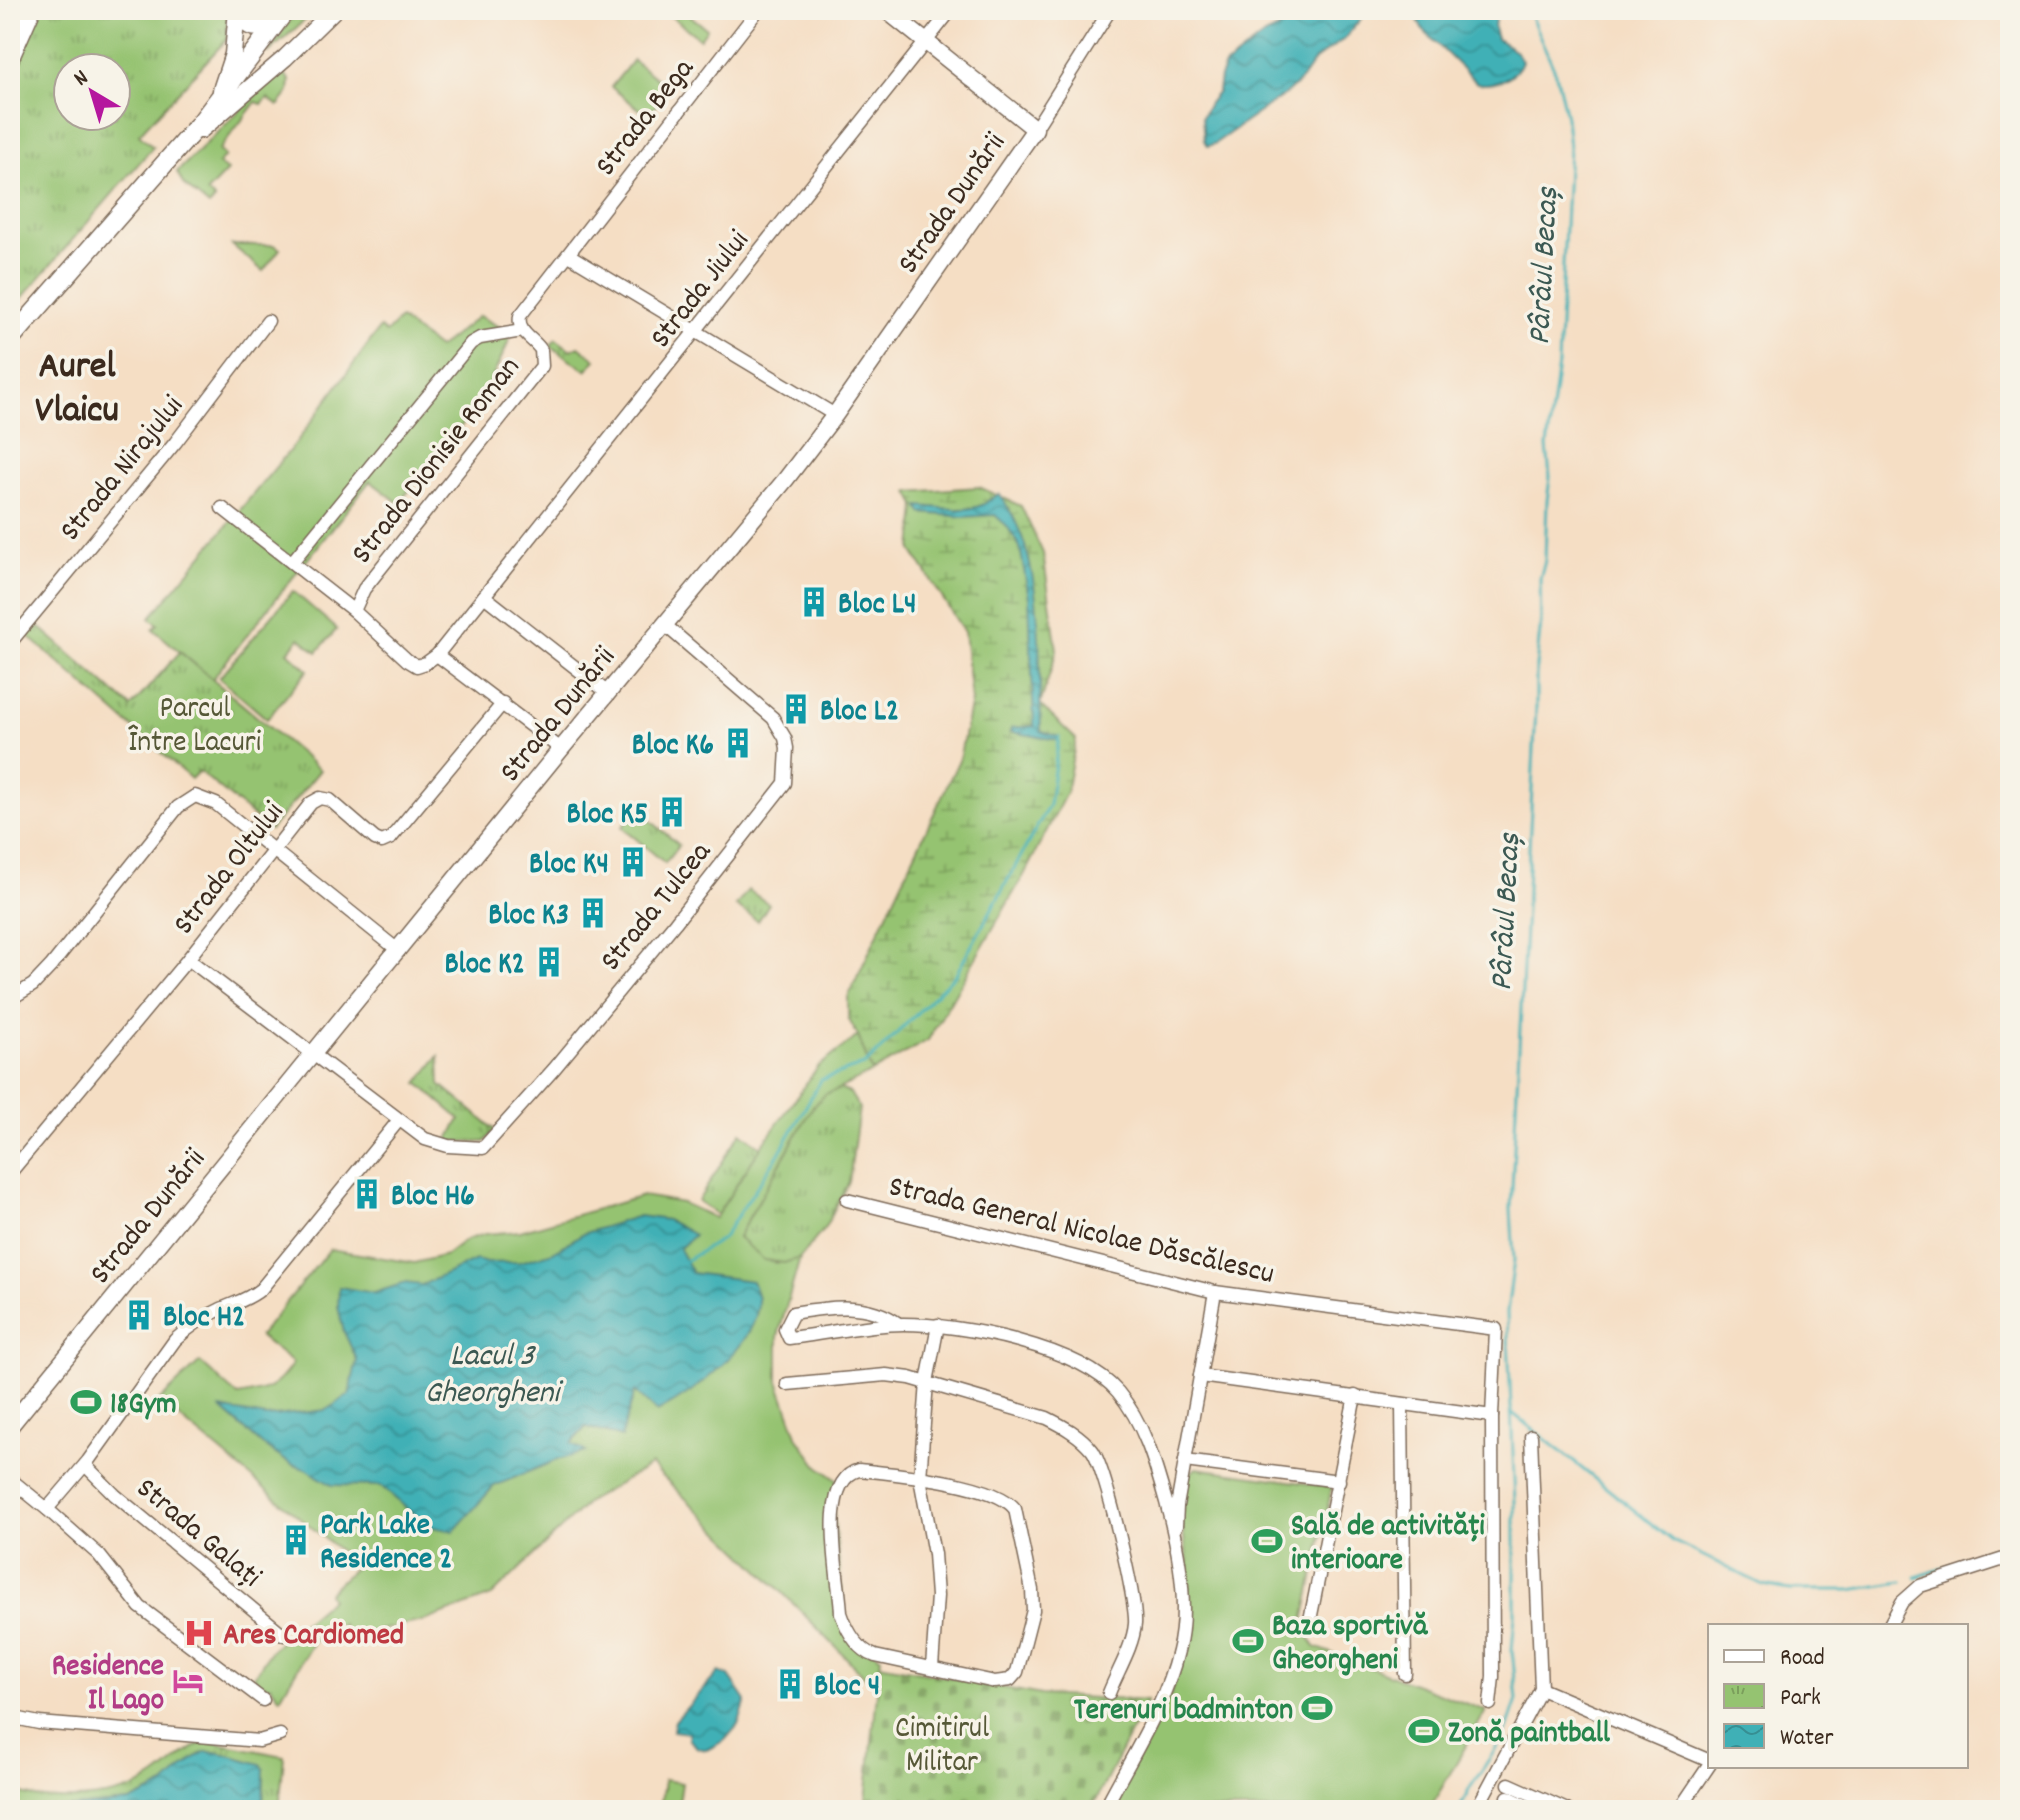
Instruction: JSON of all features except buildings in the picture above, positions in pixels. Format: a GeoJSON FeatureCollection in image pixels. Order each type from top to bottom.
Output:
{"type":"FeatureCollection","features":[{"type":"Feature","properties":{"kind":"main road"},"geometry":{"type":"LineString","coordinates":[[10,340],[176,151],[283,15]]}},
{"type":"Feature","properties":{"kind":"street"},"geometry":{"type":"LineString","coordinates":[[10,60],[32,10]]}},
{"type":"Feature","properties":{"kind":"street"},"geometry":{"type":"LineString","coordinates":[[238,10],[250,27],[260,27],[283,15]]}},
{"type":"Feature","properties":{"kind":"street"},"geometry":{"type":"LineString","coordinates":[[215,104],[233,54],[238,10]]}},
{"type":"Feature","properties":{"kind":"street"},"geometry":{"type":"LineString","coordinates":[[176,151],[285,58],[334,10]]}},
{"type":"Feature","properties":{"kind":"street","name":"Strada Bega"},"geometry":{"type":"LineString","coordinates":[[569,255],[758,10]]}},
{"type":"Feature","properties":{"kind":"street"},"geometry":{"type":"LineString","coordinates":[[886,10],[1035,129]]}},
{"type":"Feature","properties":{"kind":"street","name":"Strada Jiului"},"geometry":{"type":"LineString","coordinates":[[437,655],[951,10]]}},
{"type":"Feature","properties":{"kind":"street","name":"Strada Dunării"},"geometry":{"type":"LineString","coordinates":[[10,1426],[561,749],[786,479],[835,415],[1035,129],[1110,10]]}},
{"type":"Feature","properties":{"kind":"street"},"geometry":{"type":"LineString","coordinates":[[569,255],[835,415]]}},
{"type":"Feature","properties":{"kind":"street","name":"Strada Dionisie Roman"},"geometry":{"type":"LineString","coordinates":[[437,655],[421,665],[412,663],[354,611],[364,589],[542,366],[541,350],[522,331],[520,316],[569,255]]}},
{"type":"Feature","properties":{"kind":"street","name":"Strada Nirajului"},"geometry":{"type":"LineString","coordinates":[[10,643],[15,627],[175,443],[268,321]]}},
{"type":"Feature","properties":{"kind":"street"},"geometry":{"type":"LineString","coordinates":[[292,562],[471,343],[480,338],[522,331]]}},
{"type":"Feature","properties":{"kind":"street"},"geometry":{"type":"LineString","coordinates":[[222,508],[354,611]]}},
{"type":"Feature","properties":{"kind":"street"},"geometry":{"type":"LineString","coordinates":[[484,596],[608,693]]}},
{"type":"Feature","properties":{"kind":"street","name":"Strada Tulcea"},"geometry":{"type":"LineString","coordinates":[[188,959],[425,1139],[475,1150],[490,1144],[675,923],[785,783],[787,748],[785,738],[773,718],[665,625]]}},
{"type":"Feature","properties":{"kind":"street"},"geometry":{"type":"LineString","coordinates":[[437,655],[561,749]]}},
{"type":"Feature","properties":{"kind":"street","name":"Strada Oltului"},"geometry":{"type":"LineString","coordinates":[[10,1173],[188,959],[311,803],[320,798],[330,800],[375,839],[382,842],[391,838],[503,703]]}},
{"type":"Feature","properties":{"kind":"street"},"geometry":{"type":"LineString","coordinates":[[10,999],[33,985],[51,966],[183,802],[195,796],[208,800],[232,816],[399,951]]}},
{"type":"Feature","properties":{"kind":"street"},"geometry":{"type":"LineString","coordinates":[[47,1509],[85,1465],[175,1340],[217,1310],[247,1299],[261,1289],[399,1120]]}},
{"type":"Feature","properties":{"kind":"street","name":"Strada General Nicolae Dăscălescu"},"geometry":{"type":"LineString","coordinates":[[847,1200],[1215,1292],[1496,1329],[1492,1416]]}},
{"type":"Feature","properties":{"kind":"street"},"geometry":{"type":"LineString","coordinates":[[1175,1536],[1177,1506],[1215,1292]]}},
{"type":"Feature","properties":{"kind":"street"},"geometry":{"type":"LineString","coordinates":[[899,1324],[887,1315],[841,1305],[793,1313],[785,1329],[789,1338],[899,1324],[938,1325],[1000,1336],[1095,1371],[1117,1390],[1140,1422],[1175,1536],[1181,1584],[1182,1634],[1165,1691],[1104,1810]]}},
{"type":"Feature","properties":{"kind":"street"},"geometry":{"type":"LineString","coordinates":[[932,1667],[937,1596],[934,1554],[920,1478],[927,1382],[938,1325]]}},
{"type":"Feature","properties":{"kind":"street"},"geometry":{"type":"LineString","coordinates":[[787,1384],[886,1375],[927,1382],[1047,1418],[1078,1437],[1092,1450],[1099,1461],[1118,1531],[1135,1615],[1131,1640],[1109,1693]]}},
{"type":"Feature","properties":{"kind":"street"},"geometry":{"type":"LineString","coordinates":[[1200,1376],[1492,1416],[1493,1677],[1490,1704]]}},
{"type":"Feature","properties":{"kind":"street"},"geometry":{"type":"LineString","coordinates":[[1309,1625],[1355,1396]]}},
{"type":"Feature","properties":{"kind":"street"},"geometry":{"type":"LineString","coordinates":[[1402,1404],[1405,1674]]}},
{"type":"Feature","properties":{"kind":"street"},"geometry":{"type":"LineString","coordinates":[[1476,1810],[1541,1689],[1531,1436]]}},
{"type":"Feature","properties":{"kind":"street"},"geometry":{"type":"LineString","coordinates":[[1185,1461],[1339,1481]]}},
{"type":"Feature","properties":{"kind":"street","name":"Strada Galați"},"geometry":{"type":"LineString","coordinates":[[85,1465],[115,1495],[284,1635]]}},
{"type":"Feature","properties":{"kind":"street"},"geometry":{"type":"LineString","coordinates":[[859,1470],[920,1478],[978,1489],[1008,1500],[1019,1521],[1033,1610],[1017,1672],[1010,1680],[995,1682],[932,1667],[865,1652],[846,1627],[841,1613],[833,1510],[841,1483],[852,1472],[859,1470]]}},
{"type":"Feature","properties":{"kind":"street"},"geometry":{"type":"LineString","coordinates":[[10,1479],[99,1555],[140,1607],[263,1700]]}},
{"type":"Feature","properties":{"kind":"street"},"geometry":{"type":"LineString","coordinates":[[1890,1624],[1902,1602],[1920,1586],[2010,1557]]}},
{"type":"Feature","properties":{"kind":"street"},"geometry":{"type":"LineString","coordinates":[[1541,1689],[1708,1761]]}},
{"type":"Feature","properties":{"kind":"street"},"geometry":{"type":"LineString","coordinates":[[10,1717],[48,1724],[259,1741],[280,1735]]}},
{"type":"Feature","properties":{"kind":"street"},"geometry":{"type":"LineString","coordinates":[[1679,1810],[1708,1765]]}},
{"type":"Feature","properties":{"kind":"street"},"geometry":{"type":"LineString","coordinates":[[1535,1810],[1508,1790],[1567,1810]]}},
{"type":"Feature","properties":{"kind":"green space"},"geometry":{"type":"Polygon","coordinates":[[[40,10],[227,10],[227,39],[139,134],[153,147],[10,312],[10,78],[40,10]]]}},
{"type":"Feature","properties":{"kind":"green space"},"geometry":{"type":"Polygon","coordinates":[[[297,10],[316,10],[267,54],[297,10]]]}},
{"type":"Feature","properties":{"kind":"green space"},"geometry":{"type":"Polygon","coordinates":[[[663,10],[683,10],[707,29],[700,39],[663,10]]]}},
{"type":"Feature","properties":{"kind":"green space"},"geometry":{"type":"Polygon","coordinates":[[[633,60],[669,89],[648,116],[611,87],[633,60]]]}},
{"type":"Feature","properties":{"kind":"green space"},"geometry":{"type":"Polygon","coordinates":[[[280,71],[290,80],[289,92],[278,106],[268,98],[262,104],[256,102],[219,150],[225,156],[218,164],[227,171],[207,192],[215,200],[209,206],[183,184],[177,172],[280,71]]]}},
{"type":"Feature","properties":{"kind":"green space"},"geometry":{"type":"Polygon","coordinates":[[[232,245],[274,245],[280,249],[263,271],[232,245]]]}},
{"type":"Feature","properties":{"kind":"green space"},"geometry":{"type":"Polygon","coordinates":[[[479,316],[503,329],[510,339],[481,402],[399,503],[370,481],[212,679],[153,629],[158,624],[150,618],[295,444],[380,328],[386,333],[400,319],[438,348],[479,316]]]}},
{"type":"Feature","properties":{"kind":"green space"},"geometry":{"type":"Polygon","coordinates":[[[556,339],[571,350],[579,346],[596,360],[586,370],[550,346],[556,339]]]}},
{"type":"Feature","properties":{"kind":"green space"},"geometry":{"type":"Polygon","coordinates":[[[979,487],[1021,506],[1043,553],[1057,650],[1040,705],[1076,739],[1066,793],[1024,875],[928,1040],[872,1072],[848,1018],[848,997],[959,760],[971,701],[964,632],[912,550],[916,505],[909,492],[979,487]]]}},
{"type":"Feature","properties":{"kind":"green space"},"geometry":{"type":"Polygon","coordinates":[[[293,591],[337,629],[317,652],[300,638],[288,652],[308,670],[267,719],[219,678],[293,591]]]}},
{"type":"Feature","properties":{"kind":"green space","name":"Parcul Între Lacuri"},"geometry":{"type":"Polygon","coordinates":[[[36,624],[131,707],[180,652],[320,770],[270,830],[199,771],[191,779],[27,635],[36,624]]]}},
{"type":"Feature","properties":{"kind":"green space"},"geometry":{"type":"Polygon","coordinates":[[[637,809],[679,845],[665,863],[622,827],[637,809]]]}},
{"type":"Feature","properties":{"kind":"green space"},"geometry":{"type":"Polygon","coordinates":[[[748,890],[769,904],[758,921],[736,906],[748,890]]]}},
{"type":"Feature","properties":{"kind":"green space"},"geometry":{"type":"Polygon","coordinates":[[[858,1036],[872,1072],[832,1092],[812,1108],[738,1237],[775,1263],[800,1258],[778,1336],[778,1381],[798,1438],[818,1466],[841,1483],[833,1511],[846,1627],[881,1658],[877,1689],[651,1465],[589,1501],[492,1596],[427,1620],[348,1637],[342,1624],[317,1635],[280,1698],[271,1686],[259,1684],[254,1676],[271,1650],[331,1599],[328,1593],[357,1565],[159,1401],[200,1362],[238,1396],[276,1384],[293,1363],[259,1336],[330,1249],[414,1263],[446,1255],[466,1240],[485,1234],[520,1231],[643,1196],[682,1203],[715,1218],[818,1067],[858,1036]]]}},
{"type":"Feature","properties":{"kind":"green space"},"geometry":{"type":"Polygon","coordinates":[[[439,1056],[440,1084],[495,1130],[485,1142],[448,1141],[460,1119],[418,1083],[439,1056]]]}},
{"type":"Feature","properties":{"kind":"green space"},"geometry":{"type":"Polygon","coordinates":[[[840,1089],[850,1093],[859,1108],[849,1182],[824,1229],[800,1258],[784,1263],[764,1260],[738,1237],[812,1108],[825,1094],[840,1089]]]}},
{"type":"Feature","properties":{"kind":"green space"},"geometry":{"type":"Polygon","coordinates":[[[741,1132],[761,1147],[717,1215],[698,1201],[741,1132]]]}},
{"type":"Feature","properties":{"kind":"green space","name":"Baza sportivă Gheorgheni"},"geometry":{"type":"Polygon","coordinates":[[[1196,1468],[1332,1487],[1303,1626],[1315,1647],[1486,1711],[1429,1810],[1109,1810],[1170,1696],[1186,1635],[1189,1570],[1181,1518],[1187,1476],[1196,1468]]]}},
{"type":"Feature","properties":{"kind":"green space","name":"Cimitirul Militar"},"geometry":{"type":"Polygon","coordinates":[[[880,1664],[1041,1695],[1147,1701],[1091,1810],[865,1810],[880,1664]]]}},
{"type":"Feature","properties":{"kind":"green space"},"geometry":{"type":"Polygon","coordinates":[[[206,1741],[284,1756],[279,1810],[263,1810],[264,1769],[200,1754],[165,1785],[130,1802],[10,1810],[10,1790],[64,1799],[104,1796],[123,1791],[155,1777],[206,1741]]]}},
{"type":"Feature","properties":{"kind":"green space"},"geometry":{"type":"Polygon","coordinates":[[[664,1780],[682,1783],[678,1810],[660,1810],[664,1780]]]}},
{"type":"Feature","properties":{"kind":"water"},"geometry":{"type":"Polygon","coordinates":[[[1320,10],[1368,10],[1345,38],[1315,60],[1288,92],[1207,146],[1202,117],[1218,92],[1225,66],[1285,21],[1316,15],[1320,10]]]}},
{"type":"Feature","properties":{"kind":"water"},"geometry":{"type":"Polygon","coordinates":[[[1414,10],[1496,10],[1494,28],[1497,39],[1516,51],[1522,61],[1519,67],[1504,80],[1490,84],[1477,83],[1422,29],[1414,10]]]}},
{"type":"Feature","properties":{"kind":"water"},"geometry":{"type":"Polygon","coordinates":[[[999,494],[1014,519],[1033,576],[1039,639],[1041,731],[1059,737],[1058,740],[1011,732],[1012,728],[1034,726],[1029,598],[1020,547],[1007,526],[995,515],[964,517],[922,513],[919,506],[967,509],[982,505],[999,494]]]}},
{"type":"Feature","properties":{"kind":"water","name":"Lacul 3 Gheorgheni"},"geometry":{"type":"Polygon","coordinates":[[[639,1216],[667,1220],[694,1235],[679,1249],[692,1273],[752,1281],[758,1299],[756,1316],[748,1333],[722,1366],[688,1393],[657,1412],[635,1391],[621,1437],[586,1427],[571,1443],[586,1452],[557,1460],[494,1486],[454,1531],[427,1526],[381,1486],[332,1485],[291,1464],[262,1445],[221,1409],[266,1417],[326,1410],[349,1395],[357,1360],[344,1332],[338,1307],[339,1287],[374,1293],[405,1283],[422,1285],[476,1260],[487,1263],[520,1262],[553,1252],[582,1234],[639,1216]]]}},
{"type":"Feature","properties":{"kind":"water"},"geometry":{"type":"Polygon","coordinates":[[[719,1672],[729,1676],[746,1701],[738,1725],[725,1740],[707,1750],[698,1748],[688,1739],[689,1733],[673,1731],[675,1721],[719,1672]]]}},
{"type":"Feature","properties":{"kind":"water"},"geometry":{"type":"Polygon","coordinates":[[[205,1752],[217,1752],[261,1764],[264,1769],[263,1810],[41,1810],[130,1802],[165,1785],[205,1752]]]}},
{"type":"Feature","properties":{"kind":"waterway","name":"Pârâul Becaș"},"geometry":{"type":"LineString","coordinates":[[1459,1810],[1505,1735],[1517,1700],[1512,1650],[1515,1503],[1507,1312],[1514,1260],[1511,1209],[1536,666],[1541,623],[1540,579],[1545,560],[1550,477],[1547,447],[1558,364],[1569,148],[1556,73],[1528,10]]}},
{"type":"Feature","properties":{"kind":"waterway"},"geometry":{"type":"LineString","coordinates":[[685,1261],[722,1239],[778,1155],[821,1080],[864,1065],[956,974],[1049,805],[1059,737]]}},
{"type":"Feature","properties":{"kind":"waterway"},"geometry":{"type":"LineString","coordinates":[[1511,1412],[1673,1541],[1763,1585],[1790,1590],[1850,1590],[1902,1582]]}},
{"type":"Feature","properties":{"kind":"waterway"},"geometry":{"type":"LineString","coordinates":[[2005,1549],[2010,1548]]}},
{"type":"Feature","properties":{"kind":"waterway"},"geometry":{"type":"LineString","coordinates":[[1916,1577],[1994,1552]]}},
{"type":"Feature","properties":{"kind":"place","name":"Bloc L4"},"geometry":{"type":"Point","coordinates":[814,602]}},
{"type":"Feature","properties":{"kind":"place","name":"Bloc L2"},"geometry":{"type":"Point","coordinates":[796,709]}},
{"type":"Feature","properties":{"kind":"place","name":"Bloc K6"},"geometry":{"type":"Point","coordinates":[738,743]}},
{"type":"Feature","properties":{"kind":"place","name":"Bloc K5"},"geometry":{"type":"Point","coordinates":[672,812]}},
{"type":"Feature","properties":{"kind":"place","name":"Bloc K4"},"geometry":{"type":"Point","coordinates":[633,862]}},
{"type":"Feature","properties":{"kind":"place","name":"Bloc K3"},"geometry":{"type":"Point","coordinates":[593,913]}},
{"type":"Feature","properties":{"kind":"place","name":"Bloc K2"},"geometry":{"type":"Point","coordinates":[549,962]}},
{"type":"Feature","properties":{"kind":"place","name":"Bloc H6"},"geometry":{"type":"Point","coordinates":[367,1194]}},
{"type":"Feature","properties":{"kind":"place","name":"Bloc H2"},"geometry":{"type":"Point","coordinates":[139,1315]}},
{"type":"Feature","properties":{"kind":"place","name":"18Gym"},"geometry":{"type":"Point","coordinates":[86,1402]}},
{"type":"Feature","properties":{"kind":"place","name":"Park Lake Residence 2"},"geometry":{"type":"Point","coordinates":[296,1540]}},
{"type":"Feature","properties":{"kind":"place","name":"Sală de activități interioare"},"geometry":{"type":"Point","coordinates":[1267,1541]}},
{"type":"Feature","properties":{"kind":"place","name":"Ares Cardiomed"},"geometry":{"type":"Point","coordinates":[199,1633]}},
{"type":"Feature","properties":{"kind":"place","name":"Baza sportivă Gheorgheni"},"geometry":{"type":"Point","coordinates":[1248,1641]}},
{"type":"Feature","properties":{"kind":"place","name":"Residence Il Lago"},"geometry":{"type":"Point","coordinates":[188,1681]}},
{"type":"Feature","properties":{"kind":"place","name":"Bloc 4"},"geometry":{"type":"Point","coordinates":[790,1684]}},
{"type":"Feature","properties":{"kind":"place","name":"Terenuri badminton"},"geometry":{"type":"Point","coordinates":[1317,1708]}},
{"type":"Feature","properties":{"kind":"place","name":"Zonă paintball"},"geometry":{"type":"Point","coordinates":[1424,1731]}},
{"type":"Feature","properties":{"kind":"district","name":"Aurel Vlaicu"},"geometry":{"type":"Point","coordinates":[77,385]}}]}
